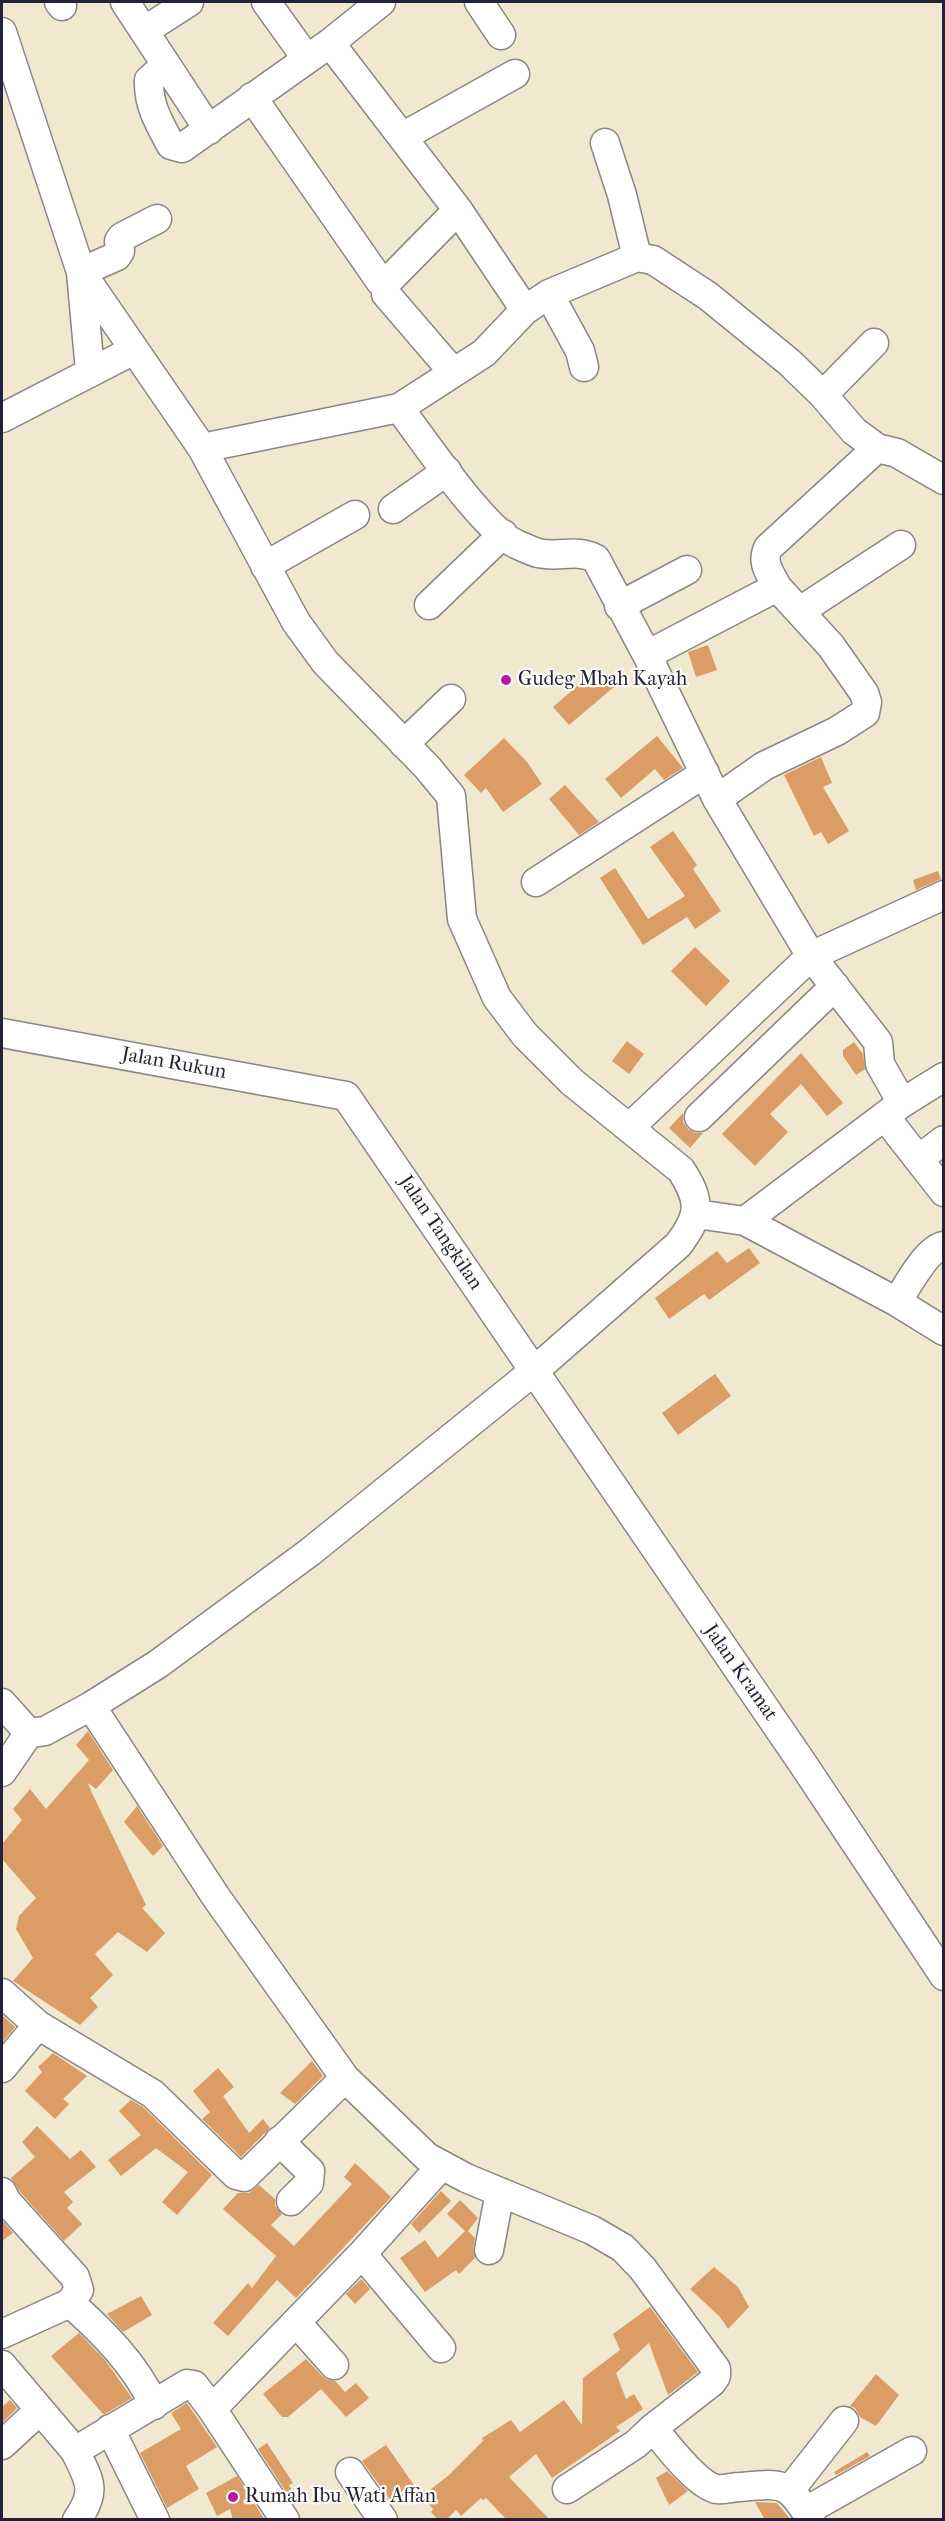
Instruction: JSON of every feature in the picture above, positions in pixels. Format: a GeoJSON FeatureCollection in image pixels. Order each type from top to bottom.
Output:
{"type":"FeatureCollection","features":[{"type":"Feature","properties":{"kind":"street"},"geometry":{"type":"LineString","coordinates":[[125,2],[209,130]]}},
{"type":"Feature","properties":{"kind":"street"},"geometry":{"type":"LineString","coordinates":[[144,31],[189,2]]}},
{"type":"Feature","properties":{"kind":"street"},"geometry":{"type":"LineString","coordinates":[[266,2],[307,59]]}},
{"type":"Feature","properties":{"kind":"street"},"geometry":{"type":"LineString","coordinates":[[166,65],[149,80],[148,93],[153,111],[171,145],[182,148],[330,43],[381,2]]}},
{"type":"Feature","properties":{"kind":"street"},"geometry":{"type":"LineString","coordinates":[[479,2],[501,34]]}},
{"type":"Feature","properties":{"kind":"street"},"geometry":{"type":"LineString","coordinates":[[2,32],[81,272],[90,372]]}},
{"type":"Feature","properties":{"kind":"street"},"geometry":{"type":"LineString","coordinates":[[330,43],[458,210],[525,310]]}},
{"type":"Feature","properties":{"kind":"street"},"geometry":{"type":"LineString","coordinates":[[402,137],[515,75]]}},
{"type":"Feature","properties":{"kind":"street"},"geometry":{"type":"LineString","coordinates":[[252,97],[380,280],[384,282],[390,279],[458,210]]}},
{"type":"Feature","properties":{"kind":"street"},"geometry":{"type":"LineString","coordinates":[[606,143],[637,257]]}},
{"type":"Feature","properties":{"kind":"street"},"geometry":{"type":"LineString","coordinates":[[81,272],[117,256],[120,251],[119,241],[122,237],[158,219]]}},
{"type":"Feature","properties":{"kind":"street"},"geometry":{"type":"LineString","coordinates":[[202,448],[399,408],[484,353],[525,310],[549,294],[637,257],[653,260],[708,296],[789,362],[823,395],[854,431],[877,448],[897,453],[944,480]]}},
{"type":"Feature","properties":{"kind":"street"},"geometry":{"type":"LineString","coordinates":[[2,1772],[29,1733],[45,1731],[91,1706],[158,1664],[310,1552],[534,1371],[678,1245],[689,1231],[696,1214],[696,1200],[692,1187],[681,1170],[559,1070],[525,1035],[497,998],[462,919],[451,796],[326,662],[296,622],[202,448],[81,272]]}},
{"type":"Feature","properties":{"kind":"street"},"geometry":{"type":"LineString","coordinates":[[386,294],[453,372]]}},
{"type":"Feature","properties":{"kind":"street"},"geometry":{"type":"LineString","coordinates":[[549,294],[580,351],[584,367]]}},
{"type":"Feature","properties":{"kind":"street"},"geometry":{"type":"LineString","coordinates":[[823,395],[874,343]]}},
{"type":"Feature","properties":{"kind":"street"},"geometry":{"type":"LineString","coordinates":[[2,418],[134,350]]}},
{"type":"Feature","properties":{"kind":"street"},"geometry":{"type":"LineString","coordinates":[[399,408],[489,522],[513,543],[538,553],[588,554],[596,560],[647,655],[717,799],[811,956],[878,1042],[880,1064],[894,1111],[919,1159],[944,1192]]}},
{"type":"Feature","properties":{"kind":"street"},"geometry":{"type":"LineString","coordinates":[[717,799],[764,766],[837,731],[866,713],[867,702],[864,693],[831,646],[777,587],[765,565],[764,557],[768,548],[877,448]]}},
{"type":"Feature","properties":{"kind":"street"},"geometry":{"type":"LineString","coordinates":[[393,509],[447,471]]}},
{"type":"Feature","properties":{"kind":"street"},"geometry":{"type":"LineString","coordinates":[[265,566],[355,515]]}},
{"type":"Feature","properties":{"kind":"street"},"geometry":{"type":"LineString","coordinates":[[429,605],[503,534]]}},
{"type":"Feature","properties":{"kind":"street"},"geometry":{"type":"LineString","coordinates":[[801,611],[901,545]]}},
{"type":"Feature","properties":{"kind":"street"},"geometry":{"type":"LineString","coordinates":[[620,606],[687,570]]}},
{"type":"Feature","properties":{"kind":"street"},"geometry":{"type":"LineString","coordinates":[[647,655],[777,587]]}},
{"type":"Feature","properties":{"kind":"street"},"geometry":{"type":"LineString","coordinates":[[404,744],[451,699]]}},
{"type":"Feature","properties":{"kind":"street"},"geometry":{"type":"LineString","coordinates":[[536,882],[705,773]]}},
{"type":"Feature","properties":{"kind":"street"},"geometry":{"type":"LineString","coordinates":[[629,1128],[811,956],[944,894]]}},
{"type":"Feature","properties":{"kind":"street"},"geometry":{"type":"LineString","coordinates":[[699,1117],[835,986]]}},
{"type":"Feature","properties":{"kind":"street","name":"Jalan Rukun"},"geometry":{"type":"LineString","coordinates":[[2,1033],[346,1096]]}},
{"type":"Feature","properties":{"kind":"street"},"geometry":{"type":"LineString","coordinates":[[744,1221],[944,1077]]}},
{"type":"Feature","properties":{"kind":"street","name":"Jalan Tangkilan"},"geometry":{"type":"LineString","coordinates":[[346,1096],[534,1371]]}},
{"type":"Feature","properties":{"kind":"street"},"geometry":{"type":"LineString","coordinates":[[919,1159],[944,1140]]}},
{"type":"Feature","properties":{"kind":"street"},"geometry":{"type":"LineString","coordinates":[[696,1214],[744,1221],[897,1302],[944,1331]]}},
{"type":"Feature","properties":{"kind":"street"},"geometry":{"type":"LineString","coordinates":[[897,1302],[914,1274],[935,1248],[944,1246]]}},
{"type":"Feature","properties":{"kind":"street","name":"Jalan Kramat"},"geometry":{"type":"LineString","coordinates":[[534,1371],[803,1764],[944,1976]]}},
{"type":"Feature","properties":{"kind":"street"},"geometry":{"type":"LineString","coordinates":[[2,1703],[29,1733]]}},
{"type":"Feature","properties":{"kind":"street"},"geometry":{"type":"LineString","coordinates":[[91,1706],[216,1897],[345,2078],[427,2157],[500,2192],[592,2230],[623,2248],[643,2269],[716,2369],[716,2376],[712,2382],[636,2444],[567,2489]]}},
{"type":"Feature","properties":{"kind":"street"},"geometry":{"type":"LineString","coordinates":[[2,1993],[38,2025],[153,2094],[236,2175],[244,2177],[345,2078]]}},
{"type":"Feature","properties":{"kind":"street"},"geometry":{"type":"LineString","coordinates":[[2,2068],[38,2025]]}},
{"type":"Feature","properties":{"kind":"street"},"geometry":{"type":"LineString","coordinates":[[279,2141],[310,2170],[309,2183],[291,2201]]}},
{"type":"Feature","properties":{"kind":"street"},"geometry":{"type":"LineString","coordinates":[[212,2409],[362,2254],[442,2165]]}},
{"type":"Feature","properties":{"kind":"street"},"geometry":{"type":"LineString","coordinates":[[2,2192],[7,2202],[75,2277],[79,2290],[70,2303],[2,2334]]}},
{"type":"Feature","properties":{"kind":"street"},"geometry":{"type":"LineString","coordinates":[[489,2250],[500,2192]]}},
{"type":"Feature","properties":{"kind":"street"},"geometry":{"type":"LineString","coordinates":[[362,2254],[441,2348]]}},
{"type":"Feature","properties":{"kind":"street"},"geometry":{"type":"LineString","coordinates":[[70,2303],[96,2326],[122,2357],[147,2390],[154,2405]]}},
{"type":"Feature","properties":{"kind":"street"},"geometry":{"type":"LineString","coordinates":[[296,2322],[334,2365]]}},
{"type":"Feature","properties":{"kind":"street"},"geometry":{"type":"LineString","coordinates":[[2,2365],[75,2451],[90,2484],[87,2506],[77,2520]]}},
{"type":"Feature","properties":{"kind":"street"},"geometry":{"type":"LineString","coordinates":[[75,2451],[187,2384],[194,2385],[285,2520]]}},
{"type":"Feature","properties":{"kind":"street"},"geometry":{"type":"LineString","coordinates":[[2,2445],[40,2410]]}},
{"type":"Feature","properties":{"kind":"street"},"geometry":{"type":"LineString","coordinates":[[802,2507],[844,2421]]}},
{"type":"Feature","properties":{"kind":"street"},"geometry":{"type":"LineString","coordinates":[[110,2428],[155,2520]]}},
{"type":"Feature","properties":{"kind":"street"},"geometry":{"type":"LineString","coordinates":[[653,2428],[694,2474],[717,2489],[764,2485],[782,2486],[802,2507]]}},
{"type":"Feature","properties":{"kind":"street"},"geometry":{"type":"LineString","coordinates":[[802,2507],[912,2451]]}},
{"type":"Feature","properties":{"kind":"street"},"geometry":{"type":"LineString","coordinates":[[350,2472],[383,2520]]}},
{"type":"Feature","properties":{"kind":"building"},"geometry":{"type":"Polygon","coordinates":[[[708,645],[717,670],[696,677],[688,652],[708,645]]]}},
{"type":"Feature","properties":{"kind":"building"},"geometry":{"type":"Polygon","coordinates":[[[598,668],[614,687],[569,725],[553,707],[598,668]]]}},
{"type":"Feature","properties":{"kind":"building"},"geometry":{"type":"Polygon","coordinates":[[[657,736],[683,768],[664,780],[655,769],[621,798],[605,779],[657,736]]]}},
{"type":"Feature","properties":{"kind":"building"},"geometry":{"type":"Polygon","coordinates":[[[504,738],[527,762],[542,784],[503,812],[486,788],[481,793],[464,775],[504,738]]]}},
{"type":"Feature","properties":{"kind":"building"},"geometry":{"type":"Polygon","coordinates":[[[821,757],[832,783],[823,787],[849,831],[828,844],[821,832],[814,836],[784,775],[821,757]]]}},
{"type":"Feature","properties":{"kind":"building"},"geometry":{"type":"Polygon","coordinates":[[[565,785],[599,822],[579,835],[549,799],[565,785]]]}},
{"type":"Feature","properties":{"kind":"building"},"geometry":{"type":"Polygon","coordinates":[[[673,831],[697,865],[693,869],[721,911],[695,929],[687,917],[643,945],[600,878],[615,868],[648,919],[685,896],[650,847],[673,831]]]}},
{"type":"Feature","properties":{"kind":"building"},"geometry":{"type":"Polygon","coordinates":[[[938,871],[941,879],[916,890],[913,880],[938,871]]]}},
{"type":"Feature","properties":{"kind":"building"},"geometry":{"type":"Polygon","coordinates":[[[695,947],[730,981],[706,1006],[671,971],[695,947]]]}},
{"type":"Feature","properties":{"kind":"building"},"geometry":{"type":"Polygon","coordinates":[[[627,1041],[644,1054],[629,1074],[612,1061],[627,1041]]]}},
{"type":"Feature","properties":{"kind":"building"},"geometry":{"type":"Polygon","coordinates":[[[854,1042],[863,1054],[865,1069],[856,1075],[843,1056],[843,1050],[854,1042]]]}},
{"type":"Feature","properties":{"kind":"building"},"geometry":{"type":"Polygon","coordinates":[[[801,1053],[843,1103],[827,1116],[801,1084],[770,1114],[788,1132],[755,1166],[722,1134],[801,1053]]]}},
{"type":"Feature","properties":{"kind":"building"},"geometry":{"type":"Polygon","coordinates":[[[683,1113],[683,1122],[688,1129],[695,1133],[703,1133],[690,1148],[669,1128],[683,1113]]]}},
{"type":"Feature","properties":{"kind":"building"},"geometry":{"type":"Polygon","coordinates":[[[749,1248],[760,1263],[709,1300],[704,1294],[669,1319],[655,1298],[717,1251],[727,1263],[749,1248]]]}},
{"type":"Feature","properties":{"kind":"building"},"geometry":{"type":"Polygon","coordinates":[[[715,1374],[731,1396],[678,1435],[662,1413],[715,1374]]]}},
{"type":"Feature","properties":{"kind":"building"},"geometry":{"type":"Polygon","coordinates":[[[88,1731],[113,1770],[96,1789],[88,1783],[146,1905],[142,1908],[165,1933],[147,1952],[118,1932],[95,1954],[113,1975],[90,1998],[98,2007],[80,2025],[13,1981],[33,1958],[16,1929],[19,1916],[36,1898],[2,1859],[2,1844],[22,1820],[13,1809],[30,1789],[46,1809],[89,1760],[76,1745],[88,1731]]]}},
{"type":"Feature","properties":{"kind":"building"},"geometry":{"type":"Polygon","coordinates":[[[137,1806],[163,1846],[153,1856],[124,1822],[137,1806]]]}},
{"type":"Feature","properties":{"kind":"building"},"geometry":{"type":"Polygon","coordinates":[[[2,2015],[15,2027],[2,2043],[2,2015]]]}},
{"type":"Feature","properties":{"kind":"building"},"geometry":{"type":"Polygon","coordinates":[[[53,2053],[87,2076],[63,2099],[69,2104],[55,2119],[25,2091],[42,2072],[38,2067],[53,2053]]]}},
{"type":"Feature","properties":{"kind":"building"},"geometry":{"type":"Polygon","coordinates":[[[312,2061],[323,2076],[295,2104],[280,2093],[312,2061]]]}},
{"type":"Feature","properties":{"kind":"building"},"geometry":{"type":"Polygon","coordinates":[[[218,2068],[234,2087],[223,2096],[249,2133],[263,2119],[270,2128],[241,2157],[202,2119],[210,2112],[193,2091],[218,2068]]]}},
{"type":"Feature","properties":{"kind":"building"},"geometry":{"type":"Polygon","coordinates":[[[131,2100],[143,2107],[212,2175],[177,2215],[162,2202],[188,2172],[156,2148],[121,2176],[108,2160],[141,2135],[119,2111],[131,2100]]]}},
{"type":"Feature","properties":{"kind":"building"},"geometry":{"type":"Polygon","coordinates":[[[37,2126],[70,2159],[81,2150],[96,2167],[64,2192],[73,2202],[67,2208],[82,2224],[64,2241],[21,2193],[11,2178],[35,2157],[22,2142],[37,2126]]]}},
{"type":"Feature","properties":{"kind":"building"},"geometry":{"type":"Polygon","coordinates":[[[355,2163],[391,2197],[296,2298],[277,2280],[228,2336],[213,2323],[248,2283],[252,2288],[276,2256],[223,2209],[238,2193],[249,2193],[259,2185],[275,2199],[275,2206],[282,2214],[271,2225],[294,2246],[352,2184],[344,2177],[355,2163]]]}},
{"type":"Feature","properties":{"kind":"building"},"geometry":{"type":"Polygon","coordinates":[[[441,2191],[451,2201],[419,2233],[411,2224],[441,2191]]]}},
{"type":"Feature","properties":{"kind":"building"},"geometry":{"type":"Polygon","coordinates":[[[460,2200],[478,2218],[468,2231],[475,2238],[473,2248],[475,2258],[459,2274],[456,2270],[425,2292],[400,2258],[425,2240],[438,2258],[465,2231],[447,2214],[460,2200]]]}},
{"type":"Feature","properties":{"kind":"building"},"geometry":{"type":"Polygon","coordinates":[[[2,2220],[13,2233],[2,2241],[2,2220]]]}},
{"type":"Feature","properties":{"kind":"building"},"geometry":{"type":"Polygon","coordinates":[[[714,2267],[738,2287],[749,2307],[728,2329],[720,2317],[690,2289],[714,2267]]]}},
{"type":"Feature","properties":{"kind":"building"},"geometry":{"type":"Polygon","coordinates":[[[361,2279],[370,2289],[355,2304],[346,2294],[361,2279]]]}},
{"type":"Feature","properties":{"kind":"building"},"geometry":{"type":"Polygon","coordinates":[[[141,2296],[152,2315],[123,2332],[107,2314],[141,2296]]]}},
{"type":"Feature","properties":{"kind":"building"},"geometry":{"type":"Polygon","coordinates":[[[650,2307],[698,2372],[668,2395],[649,2343],[616,2373],[626,2399],[634,2394],[643,2409],[616,2427],[620,2431],[552,2478],[536,2454],[509,2477],[550,2520],[507,2520],[486,2498],[483,2500],[481,2498],[461,2516],[456,2510],[446,2520],[438,2520],[431,2512],[433,2509],[422,2496],[449,2475],[483,2441],[482,2438],[511,2420],[520,2432],[564,2400],[582,2425],[583,2378],[620,2350],[613,2334],[650,2307]]]}},
{"type":"Feature","properties":{"kind":"building"},"geometry":{"type":"Polygon","coordinates":[[[79,2333],[105,2360],[132,2398],[105,2414],[51,2356],[79,2333]]]}},
{"type":"Feature","properties":{"kind":"building"},"geometry":{"type":"Polygon","coordinates":[[[306,2359],[322,2376],[335,2381],[345,2392],[356,2383],[369,2398],[346,2417],[321,2389],[288,2417],[282,2417],[263,2394],[306,2359]]]}},
{"type":"Feature","properties":{"kind":"building"},"geometry":{"type":"Polygon","coordinates":[[[876,2374],[899,2395],[876,2426],[860,2417],[855,2408],[850,2406],[876,2374]]]}},
{"type":"Feature","properties":{"kind":"building"},"geometry":{"type":"Polygon","coordinates":[[[10,2400],[17,2408],[2,2423],[2,2407],[10,2400]]]}},
{"type":"Feature","properties":{"kind":"building"},"geometry":{"type":"Polygon","coordinates":[[[187,2403],[217,2447],[186,2466],[199,2489],[167,2508],[140,2453],[181,2429],[171,2413],[187,2403]]]}},
{"type":"Feature","properties":{"kind":"building"},"geometry":{"type":"Polygon","coordinates":[[[267,2443],[293,2483],[289,2485],[293,2492],[288,2495],[258,2449],[267,2443]]]}},
{"type":"Feature","properties":{"kind":"building"},"geometry":{"type":"Polygon","coordinates":[[[386,2445],[416,2488],[393,2504],[362,2461],[386,2445]]]}},
{"type":"Feature","properties":{"kind":"building"},"geometry":{"type":"Polygon","coordinates":[[[867,2452],[870,2456],[836,2475],[834,2472],[867,2452]]]}},
{"type":"Feature","properties":{"kind":"building"},"geometry":{"type":"Polygon","coordinates":[[[667,2471],[688,2491],[669,2505],[656,2478],[667,2471]]]}},
{"type":"Feature","properties":{"kind":"building","name":"Rumah Ibu Wati Affan"},"geometry":{"type":"Polygon","coordinates":[[[237,2476],[265,2520],[233,2520],[230,2509],[217,2516],[206,2493],[237,2476]]]}},
{"type":"Feature","properties":{"kind":"building"},"geometry":{"type":"Polygon","coordinates":[[[755,2502],[777,2503],[791,2520],[765,2520],[755,2502]]]}},
{"type":"Feature","properties":{"kind":"place","name":"Gudeg Mbah Kayah"},"geometry":{"type":"Point","coordinates":[506,680]}},
{"type":"Feature","properties":{"kind":"place","name":"Rumah Ibu Wati Affan"},"geometry":{"type":"Point","coordinates":[233,2497]}}]}
